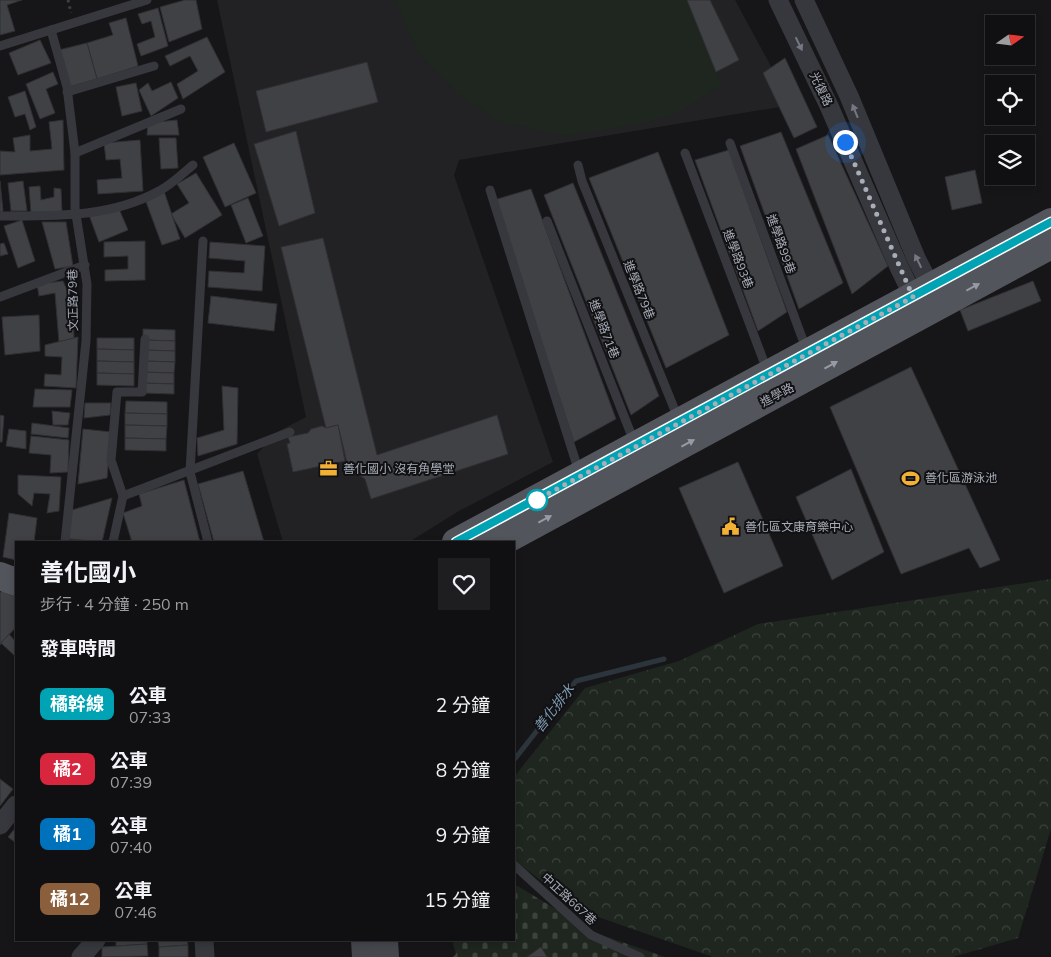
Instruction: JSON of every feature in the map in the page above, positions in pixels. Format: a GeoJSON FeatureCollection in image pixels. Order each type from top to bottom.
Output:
{"type":"FeatureCollection","features":[{"type":"Feature","properties":{"kind":"main road","name":"進學路"},"geometry":{"type":"LineString","coordinates":[[504,541],[927,301],[1051,222]]}},
{"type":"Feature","properties":{"kind":"main road","name":"進學路"},"geometry":{"type":"LineString","coordinates":[[458,541],[680,424],[808,353],[1051,245]]}},
{"type":"Feature","properties":{"kind":"main road"},"geometry":{"type":"LineString","coordinates":[[0,576],[15,582]]}},
{"type":"Feature","properties":{"kind":"street","name":"光復路"},"geometry":{"type":"LineString","coordinates":[[778,0],[927,301]]}},
{"type":"Feature","properties":{"kind":"street","name":"光復路"},"geometry":{"type":"LineString","coordinates":[[804,0],[849,96],[916,258],[927,301]]}},
{"type":"Feature","properties":{"kind":"street"},"geometry":{"type":"LineString","coordinates":[[0,825],[15,806]]}},
{"type":"Feature","properties":{"kind":"street"},"geometry":{"type":"LineString","coordinates":[[204,941],[205,957]]}},
{"type":"Feature","properties":{"kind":"street"},"geometry":{"type":"LineString","coordinates":[[364,941],[365,957]]}},
{"type":"Feature","properties":{"kind":"street"},"geometry":{"type":"LineString","coordinates":[[385,941],[386,957]]}},
{"type":"Feature","properties":{"kind":"lane"},"geometry":{"type":"LineString","coordinates":[[0,46],[147,0]]}},
{"type":"Feature","properties":{"kind":"lane","name":"文正路79巷"},"geometry":{"type":"LineString","coordinates":[[51,30],[67,92],[75,153],[76,215],[87,284],[86,341],[65,541]]}},
{"type":"Feature","properties":{"kind":"lane"},"geometry":{"type":"LineString","coordinates":[[67,92],[154,66]]}},
{"type":"Feature","properties":{"kind":"lane"},"geometry":{"type":"LineString","coordinates":[[75,153],[181,109]]}},
{"type":"Feature","properties":{"kind":"lane","name":"進學路99巷"},"geometry":{"type":"LineString","coordinates":[[730,143],[808,353]]}},
{"type":"Feature","properties":{"kind":"lane","name":"進學路93巷"},"geometry":{"type":"LineString","coordinates":[[685,153],[769,374]]}},
{"type":"Feature","properties":{"kind":"lane"},"geometry":{"type":"LineString","coordinates":[[0,216],[76,215],[120,207],[159,191],[193,165]]}},
{"type":"Feature","properties":{"kind":"lane","name":"進學路79巷"},"geometry":{"type":"LineString","coordinates":[[578,165],[582,181],[680,424]]}},
{"type":"Feature","properties":{"kind":"lane"},"geometry":{"type":"LineString","coordinates":[[490,190],[581,477]]}},
{"type":"Feature","properties":{"kind":"lane","name":"進學路71巷"},"geometry":{"type":"LineString","coordinates":[[547,221],[636,447]]}},
{"type":"Feature","properties":{"kind":"lane"},"geometry":{"type":"LineString","coordinates":[[203,240],[190,472],[208,541]]}},
{"type":"Feature","properties":{"kind":"lane"},"geometry":{"type":"LineString","coordinates":[[0,297],[85,266]]}},
{"type":"Feature","properties":{"kind":"lane"},"geometry":{"type":"LineString","coordinates":[[113,541],[123,496],[111,460],[117,392],[142,392],[145,339]]}},
{"type":"Feature","properties":{"kind":"lane"},"geometry":{"type":"LineString","coordinates":[[123,496],[190,472],[290,432]]}},
{"type":"Feature","properties":{"kind":"lane","name":"中正路667巷"},"geometry":{"type":"LineString","coordinates":[[515,866],[591,935],[640,957]]}},
{"type":"Feature","properties":{"kind":"shaded area"},"geometry":{"type":"Polygon","coordinates":[[[217,0],[735,0],[792,105],[459,160],[454,175],[553,462],[459,511],[411,541],[283,541],[257,454],[277,432],[306,417],[217,0]]]}},
{"type":"Feature","properties":{"kind":"green space"},"geometry":{"type":"Polygon","coordinates":[[[396,0],[687,0],[722,86],[670,117],[616,128],[565,136],[504,123],[458,94],[417,52],[396,0]]]}},
{"type":"Feature","properties":{"kind":"green space"},"geometry":{"type":"Polygon","coordinates":[[[1051,579],[1051,829],[1018,938],[953,957],[713,957],[581,911],[515,861],[515,776],[585,688],[679,661],[758,624],[1051,579]]]}},
{"type":"Feature","properties":{"kind":"green space"},"geometry":{"type":"Polygon","coordinates":[[[515,885],[596,933],[665,957],[453,957],[456,954],[452,941],[515,941],[515,885]]]}},
{"type":"Feature","properties":{"kind":"building"},"geometry":{"type":"Polygon","coordinates":[[[0,0],[22,0],[7,5],[15,31],[0,35],[0,0]]]}},
{"type":"Feature","properties":{"kind":"building"},"geometry":{"type":"Polygon","coordinates":[[[185,0],[196,0],[202,29],[169,42],[160,7],[185,0]]]}},
{"type":"Feature","properties":{"kind":"building"},"geometry":{"type":"Polygon","coordinates":[[[687,0],[710,0],[739,60],[716,72],[687,0]]]}},
{"type":"Feature","properties":{"kind":"building"},"geometry":{"type":"Polygon","coordinates":[[[158,8],[168,46],[141,56],[137,44],[155,37],[151,21],[142,24],[138,14],[158,8]]]}},
{"type":"Feature","properties":{"kind":"building"},"geometry":{"type":"Polygon","coordinates":[[[126,18],[138,66],[97,79],[87,43],[113,35],[109,23],[126,18]]]}},
{"type":"Feature","properties":{"kind":"building"},"geometry":{"type":"Polygon","coordinates":[[[207,37],[225,72],[183,99],[177,84],[198,71],[190,56],[170,66],[165,56],[207,37]]]}},
{"type":"Feature","properties":{"kind":"building"},"geometry":{"type":"Polygon","coordinates":[[[40,40],[51,63],[18,75],[9,53],[40,40]]]}},
{"type":"Feature","properties":{"kind":"building"},"geometry":{"type":"Polygon","coordinates":[[[87,43],[97,79],[69,87],[59,50],[87,43]]]}},
{"type":"Feature","properties":{"kind":"building"},"geometry":{"type":"Polygon","coordinates":[[[785,58],[817,127],[794,138],[763,73],[785,58]]]}},
{"type":"Feature","properties":{"kind":"building"},"geometry":{"type":"Polygon","coordinates":[[[367,62],[378,102],[266,132],[256,91],[367,62]]]}},
{"type":"Feature","properties":{"kind":"building"},"geometry":{"type":"Polygon","coordinates":[[[53,72],[58,84],[46,89],[55,113],[40,119],[26,84],[53,72]]]}},
{"type":"Feature","properties":{"kind":"building"},"geometry":{"type":"Polygon","coordinates":[[[171,82],[178,98],[151,116],[139,90],[148,83],[152,91],[171,82]]]}},
{"type":"Feature","properties":{"kind":"building"},"geometry":{"type":"Polygon","coordinates":[[[136,83],[142,111],[122,116],[116,87],[136,83]]]}},
{"type":"Feature","properties":{"kind":"building"},"geometry":{"type":"Polygon","coordinates":[[[25,91],[36,127],[30,130],[25,114],[15,117],[8,97],[25,91]]]}},
{"type":"Feature","properties":{"kind":"building"},"geometry":{"type":"Polygon","coordinates":[[[63,120],[64,170],[0,175],[0,151],[15,152],[13,138],[30,135],[30,151],[52,149],[49,122],[63,120]]]}},
{"type":"Feature","properties":{"kind":"building"},"geometry":{"type":"Polygon","coordinates":[[[177,120],[179,135],[147,135],[148,123],[177,120]]]}},
{"type":"Feature","properties":{"kind":"building"},"geometry":{"type":"Polygon","coordinates":[[[296,131],[315,213],[279,226],[254,144],[296,131]]]}},
{"type":"Feature","properties":{"kind":"building"},"geometry":{"type":"Polygon","coordinates":[[[781,132],[843,283],[799,309],[740,146],[781,132]]]}},
{"type":"Feature","properties":{"kind":"building"},"geometry":{"type":"Polygon","coordinates":[[[828,135],[888,266],[852,294],[796,149],[828,135]]]}},
{"type":"Feature","properties":{"kind":"building"},"geometry":{"type":"Polygon","coordinates":[[[159,138],[176,138],[178,168],[161,169],[159,138]]]}},
{"type":"Feature","properties":{"kind":"building"},"geometry":{"type":"Polygon","coordinates":[[[140,140],[143,191],[98,194],[97,180],[122,178],[120,159],[106,160],[104,143],[140,140]]]}},
{"type":"Feature","properties":{"kind":"building"},"geometry":{"type":"Polygon","coordinates":[[[234,143],[256,193],[225,207],[203,157],[234,143]]]}},
{"type":"Feature","properties":{"kind":"building"},"geometry":{"type":"Polygon","coordinates":[[[729,150],[787,312],[758,331],[695,160],[729,150]]]}},
{"type":"Feature","properties":{"kind":"building"},"geometry":{"type":"Polygon","coordinates":[[[658,152],[729,335],[666,368],[589,178],[658,152]]]}},
{"type":"Feature","properties":{"kind":"building"},"geometry":{"type":"Polygon","coordinates":[[[975,170],[982,203],[952,210],[945,177],[975,170]]]}},
{"type":"Feature","properties":{"kind":"building"},"geometry":{"type":"Polygon","coordinates":[[[196,173],[222,215],[185,238],[171,214],[189,203],[177,184],[196,173]]]}},
{"type":"Feature","properties":{"kind":"building"},"geometry":{"type":"Polygon","coordinates":[[[0,181],[3,211],[0,212],[0,181]]]}},
{"type":"Feature","properties":{"kind":"building"},"geometry":{"type":"Polygon","coordinates":[[[23,181],[27,211],[11,211],[8,183],[23,181]]]}},
{"type":"Feature","properties":{"kind":"building"},"geometry":{"type":"Polygon","coordinates":[[[573,183],[659,396],[631,415],[544,195],[573,183]]]}},
{"type":"Feature","properties":{"kind":"building"},"geometry":{"type":"Polygon","coordinates":[[[40,186],[41,200],[54,197],[54,188],[61,189],[62,212],[31,213],[29,187],[40,186]]]}},
{"type":"Feature","properties":{"kind":"building"},"geometry":{"type":"Polygon","coordinates":[[[531,189],[616,419],[574,442],[494,200],[531,189]]]}},
{"type":"Feature","properties":{"kind":"building"},"geometry":{"type":"Polygon","coordinates":[[[164,191],[180,239],[162,245],[145,199],[164,191]]]}},
{"type":"Feature","properties":{"kind":"building"},"geometry":{"type":"Polygon","coordinates":[[[248,198],[263,236],[246,243],[231,205],[248,198]]]}},
{"type":"Feature","properties":{"kind":"building"},"geometry":{"type":"Polygon","coordinates":[[[117,204],[128,230],[99,242],[89,215],[117,204]]]}},
{"type":"Feature","properties":{"kind":"building"},"geometry":{"type":"Polygon","coordinates":[[[22,220],[35,261],[18,268],[4,226],[22,220]]]}},
{"type":"Feature","properties":{"kind":"building"},"geometry":{"type":"Polygon","coordinates":[[[42,222],[66,222],[73,266],[55,269],[42,222]]]}},
{"type":"Feature","properties":{"kind":"building"},"geometry":{"type":"Polygon","coordinates":[[[323,238],[377,455],[497,415],[508,454],[371,499],[365,479],[348,467],[338,425],[326,428],[281,247],[323,238]]]}},
{"type":"Feature","properties":{"kind":"building"},"geometry":{"type":"Polygon","coordinates":[[[145,241],[145,280],[105,281],[105,270],[128,269],[128,256],[104,257],[104,242],[145,241]]]}},
{"type":"Feature","properties":{"kind":"building"},"geometry":{"type":"Polygon","coordinates":[[[210,242],[265,246],[262,291],[208,287],[209,271],[244,273],[245,261],[209,258],[210,242]]]}},
{"type":"Feature","properties":{"kind":"building"},"geometry":{"type":"Polygon","coordinates":[[[4,243],[8,254],[0,256],[0,244],[4,243]]]}},
{"type":"Feature","properties":{"kind":"building"},"geometry":{"type":"Polygon","coordinates":[[[63,281],[73,304],[74,340],[59,342],[55,293],[39,296],[37,284],[63,281]]]}},
{"type":"Feature","properties":{"kind":"building"},"geometry":{"type":"Polygon","coordinates":[[[1033,281],[1041,301],[968,331],[960,310],[1033,281]]]}},
{"type":"Feature","properties":{"kind":"building"},"geometry":{"type":"Polygon","coordinates":[[[211,296],[277,304],[274,331],[208,323],[211,296]]]}},
{"type":"Feature","properties":{"kind":"building"},"geometry":{"type":"Polygon","coordinates":[[[39,315],[40,351],[5,355],[2,317],[39,315]]]}},
{"type":"Feature","properties":{"kind":"building"},"geometry":{"type":"Polygon","coordinates":[[[143,329],[175,330],[175,341],[143,340],[143,329]]]}},
{"type":"Feature","properties":{"kind":"building"},"geometry":{"type":"Polygon","coordinates":[[[78,337],[76,388],[44,386],[45,374],[61,375],[62,357],[45,356],[45,345],[78,337]]]}},
{"type":"Feature","properties":{"kind":"building"},"geometry":{"type":"Polygon","coordinates":[[[97,338],[134,338],[134,350],[97,349],[97,338]]]}},
{"type":"Feature","properties":{"kind":"building"},"geometry":{"type":"Polygon","coordinates":[[[143,340],[175,341],[175,351],[143,350],[143,340]]]}},
{"type":"Feature","properties":{"kind":"building"},"geometry":{"type":"Polygon","coordinates":[[[97,349],[134,350],[134,362],[97,361],[97,349]]]}},
{"type":"Feature","properties":{"kind":"building"},"geometry":{"type":"Polygon","coordinates":[[[143,350],[175,351],[175,362],[143,361],[143,350]]]}},
{"type":"Feature","properties":{"kind":"building"},"geometry":{"type":"Polygon","coordinates":[[[97,361],[134,362],[134,374],[97,373],[97,361]]]}},
{"type":"Feature","properties":{"kind":"building"},"geometry":{"type":"Polygon","coordinates":[[[143,361],[175,362],[174,373],[142,372],[143,361]]]}},
{"type":"Feature","properties":{"kind":"building","name":"善化區游泳池"},"geometry":{"type":"Polygon","coordinates":[[[911,367],[1000,560],[980,568],[969,548],[901,574],[830,407],[911,367]]]}},
{"type":"Feature","properties":{"kind":"building"},"geometry":{"type":"Polygon","coordinates":[[[142,372],[174,373],[174,384],[142,383],[142,372]]]}},
{"type":"Feature","properties":{"kind":"building"},"geometry":{"type":"Polygon","coordinates":[[[97,373],[134,374],[134,386],[97,385],[97,373]]]}},
{"type":"Feature","properties":{"kind":"building"},"geometry":{"type":"Polygon","coordinates":[[[142,383],[174,384],[174,394],[141,393],[142,383]]]}},
{"type":"Feature","properties":{"kind":"building"},"geometry":{"type":"Polygon","coordinates":[[[222,386],[238,388],[237,444],[198,456],[197,438],[224,430],[222,386]]]}},
{"type":"Feature","properties":{"kind":"building"},"geometry":{"type":"Polygon","coordinates":[[[35,389],[72,390],[70,407],[33,407],[35,389]]]}},
{"type":"Feature","properties":{"kind":"building"},"geometry":{"type":"Polygon","coordinates":[[[126,401],[167,402],[167,414],[125,413],[126,401]]]}},
{"type":"Feature","properties":{"kind":"building"},"geometry":{"type":"Polygon","coordinates":[[[85,403],[111,403],[110,415],[84,418],[85,403]]]}},
{"type":"Feature","properties":{"kind":"building"},"geometry":{"type":"Polygon","coordinates":[[[52,411],[70,413],[68,425],[53,425],[52,411]]]}},
{"type":"Feature","properties":{"kind":"building"},"geometry":{"type":"Polygon","coordinates":[[[125,413],[167,414],[167,426],[125,425],[125,413]]]}},
{"type":"Feature","properties":{"kind":"building"},"geometry":{"type":"Polygon","coordinates":[[[0,415],[4,416],[2,442],[0,442],[0,415]]]}},
{"type":"Feature","properties":{"kind":"building"},"geometry":{"type":"Polygon","coordinates":[[[32,423],[69,428],[68,438],[31,434],[32,423]]]}},
{"type":"Feature","properties":{"kind":"building"},"geometry":{"type":"Polygon","coordinates":[[[125,425],[167,426],[166,439],[125,438],[125,425]]]}},
{"type":"Feature","properties":{"kind":"building"},"geometry":{"type":"Polygon","coordinates":[[[338,425],[345,461],[293,472],[287,444],[290,443],[288,437],[308,433],[311,429],[322,426],[326,428],[338,425]]]}},
{"type":"Feature","properties":{"kind":"building"},"geometry":{"type":"Polygon","coordinates":[[[9,429],[26,431],[26,449],[6,446],[9,429]]]}},
{"type":"Feature","properties":{"kind":"building"},"geometry":{"type":"Polygon","coordinates":[[[83,429],[111,432],[107,478],[78,484],[83,429]]]}},
{"type":"Feature","properties":{"kind":"building"},"geometry":{"type":"Polygon","coordinates":[[[31,436],[69,440],[68,472],[50,473],[51,455],[29,453],[31,436]]]}},
{"type":"Feature","properties":{"kind":"building"},"geometry":{"type":"Polygon","coordinates":[[[125,438],[166,439],[166,451],[125,450],[125,438]]]}},
{"type":"Feature","properties":{"kind":"building","name":"善化區文康育樂中心"},"geometry":{"type":"Polygon","coordinates":[[[738,462],[783,566],[724,593],[679,488],[738,462]]]}},
{"type":"Feature","properties":{"kind":"building"},"geometry":{"type":"Polygon","coordinates":[[[851,469],[884,552],[832,580],[796,497],[851,469]]]}},
{"type":"Feature","properties":{"kind":"building"},"geometry":{"type":"Polygon","coordinates":[[[243,471],[264,541],[214,541],[198,484],[243,471]]]}},
{"type":"Feature","properties":{"kind":"building"},"geometry":{"type":"Polygon","coordinates":[[[18,475],[61,477],[59,511],[47,513],[50,494],[34,493],[32,506],[18,494],[18,475]]]}},
{"type":"Feature","properties":{"kind":"building"},"geometry":{"type":"Polygon","coordinates":[[[184,480],[200,541],[132,541],[123,513],[142,506],[139,494],[184,480]]]}},
{"type":"Feature","properties":{"kind":"building"},"geometry":{"type":"Polygon","coordinates":[[[112,498],[102,541],[69,539],[72,510],[112,498]]]}},
{"type":"Feature","properties":{"kind":"building"},"geometry":{"type":"Polygon","coordinates":[[[9,513],[37,518],[34,541],[15,541],[15,560],[3,557],[9,513]]]}},
{"type":"Feature","properties":{"kind":"building"},"geometry":{"type":"Polygon","coordinates":[[[2,591],[15,597],[15,628],[0,645],[0,593],[2,591]]]}},
{"type":"Feature","properties":{"kind":"building"},"geometry":{"type":"Polygon","coordinates":[[[9,634],[15,641],[15,656],[1,643],[9,634]]]}},
{"type":"Feature","properties":{"kind":"building"},"geometry":{"type":"Polygon","coordinates":[[[0,779],[13,789],[0,806],[0,779]]]}},
{"type":"Feature","properties":{"kind":"building"},"geometry":{"type":"Polygon","coordinates":[[[15,828],[15,842],[8,837],[15,828]]]}},
{"type":"Feature","properties":{"kind":"building"},"geometry":{"type":"Polygon","coordinates":[[[116,941],[147,941],[147,944],[116,946],[116,941]]]}},
{"type":"Feature","properties":{"kind":"building"},"geometry":{"type":"Polygon","coordinates":[[[158,941],[187,941],[188,945],[159,947],[158,941]]]}},
{"type":"Feature","properties":{"kind":"building"},"geometry":{"type":"Polygon","coordinates":[[[147,944],[148,956],[102,957],[102,947],[147,944]]]}},
{"type":"Feature","properties":{"kind":"building"},"geometry":{"type":"Polygon","coordinates":[[[188,945],[188,957],[159,957],[159,947],[188,945]]]}},
{"type":"Feature","properties":{"kind":"building"},"geometry":{"type":"Polygon","coordinates":[[[541,947],[547,957],[527,957],[541,947]]]}},
{"type":"Feature","properties":{"kind":"waterway","name":"善化排水"},"geometry":{"type":"LineString","coordinates":[[515,759],[576,681],[664,659]]}},
{"type":"Feature","properties":{"kind":"bus line","name":"橘幹線"},"geometry":{"type":"LineString","coordinates":[[458,541],[680,424],[1051,222]]}},
{"type":"Feature","properties":{"kind":"place","name":"善化國小 沒有角學堂"},"geometry":{"type":"Point","coordinates":[329,469]}},
{"type":"Feature","properties":{"kind":"place","name":"善化區游泳池"},"geometry":{"type":"Point","coordinates":[911,478]}},
{"type":"Feature","properties":{"kind":"place","name":"善化區文康育樂中心"},"geometry":{"type":"Point","coordinates":[731,527]}},
{"type":"Feature","properties":{"kind":"route"},"geometry":{"type":"LineString","coordinates":[[537,500],[531,503],[913,297],[845,142]]}}]}
